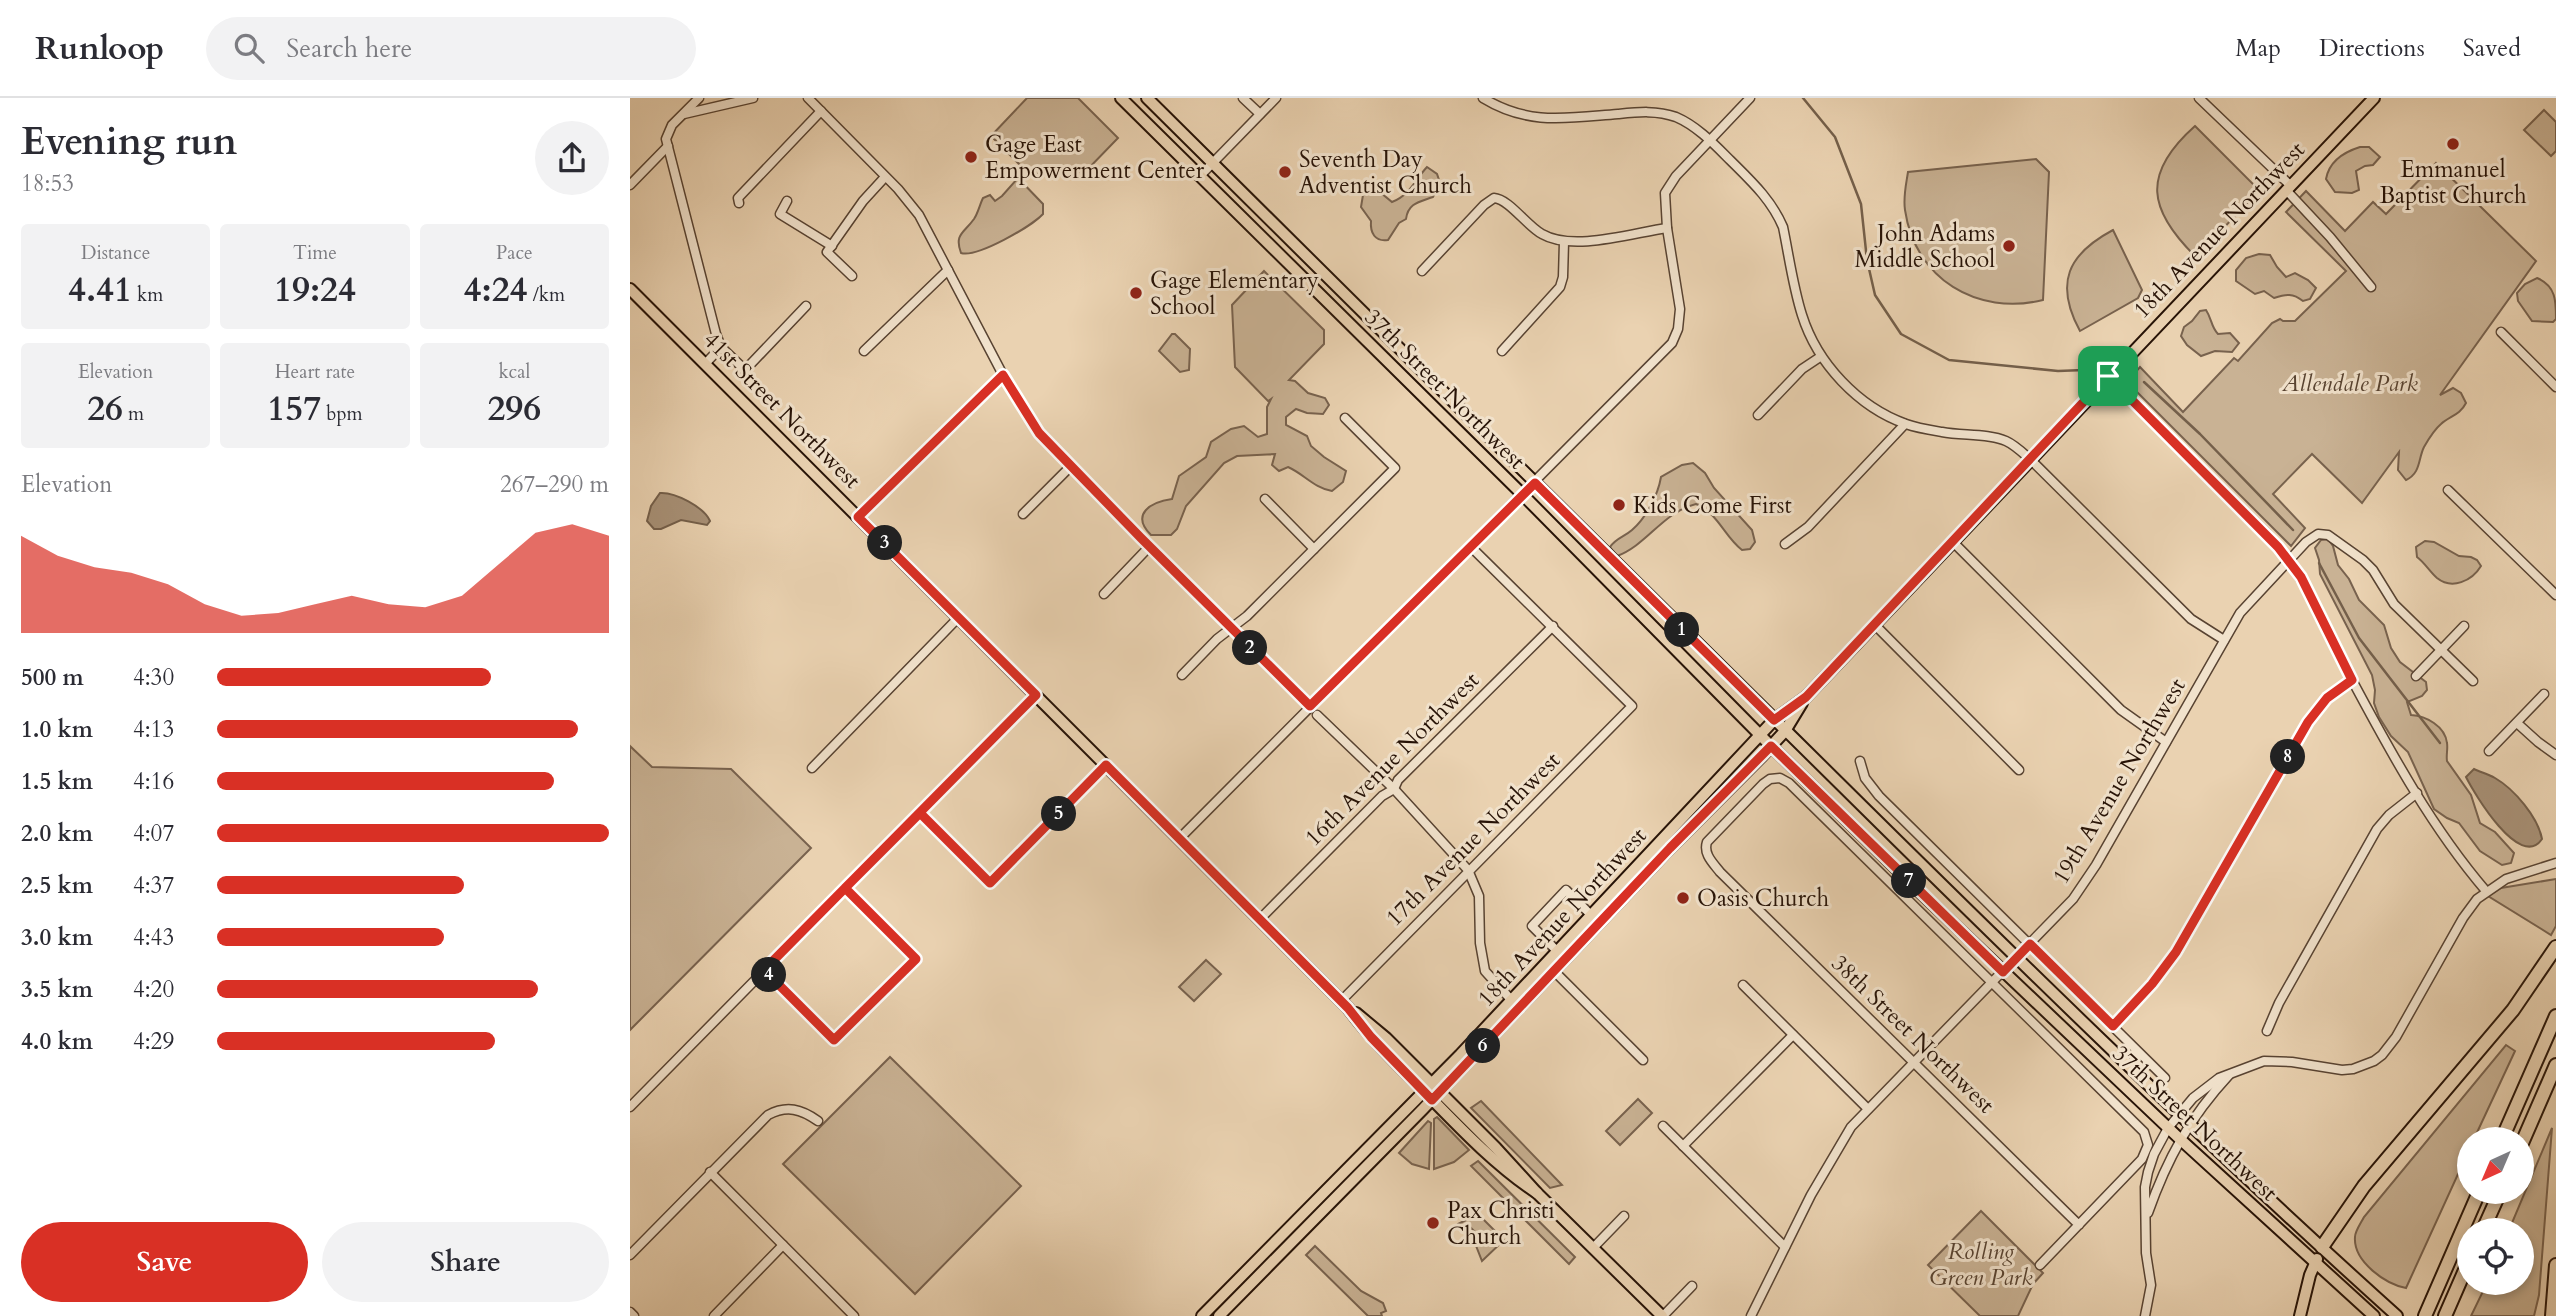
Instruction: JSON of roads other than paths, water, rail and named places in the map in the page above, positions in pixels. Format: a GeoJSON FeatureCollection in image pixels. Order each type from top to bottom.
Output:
{"type":"FeatureCollection","features":[{"type":"Feature","properties":{"kind":"highway"},"geometry":{"type":"LineString","coordinates":[[2322,1247],[2364,1186],[2513,1010],[2556,947]]}},
{"type":"Feature","properties":{"kind":"highway"},"geometry":{"type":"LineString","coordinates":[[2507,1127],[2556,1016]]}},
{"type":"Feature","properties":{"kind":"highway"},"geometry":{"type":"LineString","coordinates":[[2529,1127],[2556,1065]]}},
{"type":"Feature","properties":{"kind":"highway"},"geometry":{"type":"LineString","coordinates":[[2425,1316],[2474,1204]]}},
{"type":"Feature","properties":{"kind":"highway"},"geometry":{"type":"LineString","coordinates":[[2552,1316],[2556,1265]]}},
{"type":"Feature","properties":{"kind":"highway"},"geometry":{"type":"LineString","coordinates":[[2445,1316],[2457,1288]]}},
{"type":"Feature","properties":{"kind":"main road","name":"37th Street Northwest"},"geometry":{"type":"LineString","coordinates":[[1121,98],[1523,495],[1771,746],[2003,972],[2168,1128],[2374,1316]]}},
{"type":"Feature","properties":{"kind":"main road","name":"37th Street Northwest"},"geometry":{"type":"LineString","coordinates":[[1147,98],[2016,958],[2190,1125],[2395,1314]]}},
{"type":"Feature","properties":{"kind":"main road","name":"18th Avenue Northwest"},"geometry":{"type":"LineString","coordinates":[[1202,1316],[1427,1086],[1554,971],[1771,746],[1785,731],[1806,697],[2374,98]]}},
{"type":"Feature","properties":{"kind":"main road","name":"41st Street Northwest"},"geometry":{"type":"LineString","coordinates":[[630,289],[1345,1005],[1371,1037],[1427,1086],[1503,1168],[1537,1193],[1662,1316]]}},
{"type":"Feature","properties":{"kind":"main road","name":"18th Avenue Northwest"},"geometry":{"type":"LineString","coordinates":[[1219,1316],[1436,1096],[1558,952],[1774,720],[1806,697]]}},
{"type":"Feature","properties":{"kind":"main road"},"geometry":{"type":"LineString","coordinates":[[2300,1316],[2322,1247]]}},
{"type":"Feature","properties":{"kind":"street"},"geometry":{"type":"LineString","coordinates":[[699,98],[667,132],[668,146],[721,347],[745,370],[806,306]]}},
{"type":"Feature","properties":{"kind":"street"},"geometry":{"type":"LineString","coordinates":[[683,114],[753,98]]}},
{"type":"Feature","properties":{"kind":"street"},"geometry":{"type":"LineString","coordinates":[[808,98],[919,215],[1003,375],[1032,424],[1149,547],[1310,706]]}},
{"type":"Feature","properties":{"kind":"street"},"geometry":{"type":"LineString","coordinates":[[1243,98],[1260,114]]}},
{"type":"Feature","properties":{"kind":"street"},"geometry":{"type":"LineString","coordinates":[[1200,176],[1276,98]]}},
{"type":"Feature","properties":{"kind":"street"},"geometry":{"type":"LineString","coordinates":[[1483,98],[1514,113],[1539,119],[1644,111],[1665,114],[1689,124],[1710,140],[1765,196],[1778,216],[1783,227],[1802,315],[1820,356],[1858,397],[1905,424],[1943,433],[2005,440],[2031,460],[2190,618],[2224,640]]}},
{"type":"Feature","properties":{"kind":"street"},"geometry":{"type":"LineString","coordinates":[[1179,839],[1535,483],[1675,338],[1680,309],[1664,200],[1670,184],[1750,98]]}},
{"type":"Feature","properties":{"kind":"street"},"geometry":{"type":"LineString","coordinates":[[2199,98],[2288,188],[2371,287]]}},
{"type":"Feature","properties":{"kind":"street"},"geometry":{"type":"LineString","coordinates":[[739,203],[738,198],[821,111]]}},
{"type":"Feature","properties":{"kind":"street"},"geometry":{"type":"LineString","coordinates":[[630,185],[668,146]]}},
{"type":"Feature","properties":{"kind":"street"},"geometry":{"type":"LineString","coordinates":[[852,276],[827,252],[871,191],[885,177]]}},
{"type":"Feature","properties":{"kind":"street"},"geometry":{"type":"LineString","coordinates":[[1422,271],[1484,205],[1494,198],[1503,201],[1540,233],[1563,242],[1667,228]]}},
{"type":"Feature","properties":{"kind":"street"},"geometry":{"type":"LineString","coordinates":[[787,201],[780,214],[832,246]]}},
{"type":"Feature","properties":{"kind":"street"},"geometry":{"type":"LineString","coordinates":[[1502,351],[1560,288],[1563,277],[1563,242]]}},
{"type":"Feature","properties":{"kind":"street"},"geometry":{"type":"LineString","coordinates":[[864,351],[948,270]]}},
{"type":"Feature","properties":{"kind":"street"},"geometry":{"type":"LineString","coordinates":[[2501,332],[2556,387]]}},
{"type":"Feature","properties":{"kind":"street"},"geometry":{"type":"LineString","coordinates":[[705,364],[721,347]]}},
{"type":"Feature","properties":{"kind":"street"},"geometry":{"type":"LineString","coordinates":[[1758,415],[1802,369],[1820,356]]}},
{"type":"Feature","properties":{"kind":"street"},"geometry":{"type":"LineString","coordinates":[[858,517],[1003,375]]}},
{"type":"Feature","properties":{"kind":"street"},"geometry":{"type":"LineString","coordinates":[[2108,376],[2267,534],[2288,559],[2301,577],[2352,680],[2417,793],[2450,845],[2486,891]]}},
{"type":"Feature","properties":{"kind":"street"},"geometry":{"type":"LineString","coordinates":[[1182,675],[1395,468],[1345,418]]}},
{"type":"Feature","properties":{"kind":"street"},"geometry":{"type":"LineString","coordinates":[[1785,544],[1808,527],[1905,424]]}},
{"type":"Feature","properties":{"kind":"street"},"geometry":{"type":"LineString","coordinates":[[1023,514],[1070,466]]}},
{"type":"Feature","properties":{"kind":"street"},"geometry":{"type":"LineString","coordinates":[[2448,490],[2556,595]]}},
{"type":"Feature","properties":{"kind":"street"},"geometry":{"type":"LineString","coordinates":[[1265,499],[1314,549]]}},
{"type":"Feature","properties":{"kind":"street","name":"19th Avenue Northwest"},"geometry":{"type":"LineString","coordinates":[[1751,1316],[1811,1195],[1841,1142],[1868,1109],[2073,899],[2246,605],[2288,559],[2314,536],[2322,534],[2334,537],[2369,565],[2394,604],[2473,681]]}},
{"type":"Feature","properties":{"kind":"street"},"geometry":{"type":"LineString","coordinates":[[1953,542],[2121,710],[2166,742]]}},
{"type":"Feature","properties":{"kind":"street"},"geometry":{"type":"LineString","coordinates":[[1104,594],[1149,547]]}},
{"type":"Feature","properties":{"kind":"street"},"geometry":{"type":"LineString","coordinates":[[1471,547],[1553,626]]}},
{"type":"Feature","properties":{"kind":"street"},"geometry":{"type":"LineString","coordinates":[[812,768],[959,617]]}},
{"type":"Feature","properties":{"kind":"street"},"geometry":{"type":"LineString","coordinates":[[1874,624],[2020,770]]}},
{"type":"Feature","properties":{"kind":"street","name":"17th Avenue Northwest"},"geometry":{"type":"LineString","coordinates":[[1345,1005],[1468,870],[1632,705],[1553,626]]}},
{"type":"Feature","properties":{"kind":"street","name":"16th Avenue Northwest"},"geometry":{"type":"LineString","coordinates":[[1259,920],[1382,796],[1394,789],[1398,780],[1553,626]]}},
{"type":"Feature","properties":{"kind":"street"},"geometry":{"type":"LineString","coordinates":[[2416,676],[2464,626]]}},
{"type":"Feature","properties":{"kind":"street"},"geometry":{"type":"LineString","coordinates":[[2113,1026],[2152,984],[2176,952],[2308,722],[2327,698],[2352,680]]}},
{"type":"Feature","properties":{"kind":"street"},"geometry":{"type":"LineString","coordinates":[[2489,751],[2544,694]]}},
{"type":"Feature","properties":{"kind":"street"},"geometry":{"type":"LineString","coordinates":[[630,1107],[1036,695]]}},
{"type":"Feature","properties":{"kind":"street"},"geometry":{"type":"LineString","coordinates":[[1317,715],[1394,789],[1468,870],[1479,895],[1480,943],[1485,971],[1515,1004]]}},
{"type":"Feature","properties":{"kind":"street"},"geometry":{"type":"LineString","coordinates":[[2516,723],[2556,755]]}},
{"type":"Feature","properties":{"kind":"street"},"geometry":{"type":"LineString","coordinates":[[1860,761],[1865,778],[1878,796],[2165,1078]]}},
{"type":"Feature","properties":{"kind":"street"},"geometry":{"type":"LineString","coordinates":[[920,813],[990,883],[1106,765]]}},
{"type":"Feature","properties":{"kind":"street","name":"38th Street Northwest"},"geometry":{"type":"LineString","coordinates":[[1993,982],[1789,783],[1780,778],[1766,781],[1710,838],[1706,851],[1720,872],[2079,1224]]}},
{"type":"Feature","properties":{"kind":"street"},"geometry":{"type":"LineString","coordinates":[[2267,1031],[2279,1003],[2377,829],[2389,815],[2417,793]]}},
{"type":"Feature","properties":{"kind":"street"},"geometry":{"type":"LineString","coordinates":[[2145,1316],[2151,1285],[2146,1253],[2145,1195],[2148,1172],[2154,1154],[2179,1114],[2209,1083],[2259,1063],[2292,1062],[2342,1070],[2374,1061],[2396,1037],[2469,908],[2486,891],[2506,879],[2556,863]]}},
{"type":"Feature","properties":{"kind":"street"},"geometry":{"type":"LineString","coordinates":[[764,970],[834,1040],[916,959],[845,888]]}},
{"type":"Feature","properties":{"kind":"street"},"geometry":{"type":"LineString","coordinates":[[1558,952],[1532,926],[1566,890],[1592,916]]}},
{"type":"Feature","properties":{"kind":"street"},"geometry":{"type":"LineString","coordinates":[[1554,971],[1643,1060]]}},
{"type":"Feature","properties":{"kind":"street"},"geometry":{"type":"LineString","coordinates":[[1993,982],[2144,1132],[2148,1145],[2142,1159],[2040,1265]]}},
{"type":"Feature","properties":{"kind":"street"},"geometry":{"type":"LineString","coordinates":[[1743,985],[1868,1109]]}},
{"type":"Feature","properties":{"kind":"street"},"geometry":{"type":"LineString","coordinates":[[1683,1146],[1793,1035]]}},
{"type":"Feature","properties":{"kind":"street"},"geometry":{"type":"LineString","coordinates":[[2147,1216],[2160,1179],[2180,1139],[2204,1102],[2230,1074]]}},
{"type":"Feature","properties":{"kind":"street"},"geometry":{"type":"LineString","coordinates":[[630,1255],[759,1122],[778,1110],[798,1110],[818,1121]]}},
{"type":"Feature","properties":{"kind":"street"},"geometry":{"type":"LineString","coordinates":[[1663,1126],[1785,1247]]}},
{"type":"Feature","properties":{"kind":"street"},"geometry":{"type":"LineString","coordinates":[[710,1172],[854,1316]]}},
{"type":"Feature","properties":{"kind":"street"},"geometry":{"type":"LineString","coordinates":[[1593,1248],[1624,1216]]}},
{"type":"Feature","properties":{"kind":"street"},"geometry":{"type":"LineString","coordinates":[[714,1316],[783,1245]]}},
{"type":"Feature","properties":{"kind":"street"},"geometry":{"type":"LineString","coordinates":[[1662,1316],[1692,1286]]}},
{"type":"Feature","properties":{"kind":"street"},"geometry":{"type":"LineString","coordinates":[[630,1312],[634,1316]]}},
{"type":"Feature","properties":{"kind":"waterway"},"geometry":{"type":"LineString","coordinates":[[1803,98],[1835,137],[1861,204],[1867,260],[1875,295],[1901,334],[1949,360],[2058,371],[2084,370]]}},
{"type":"Feature","properties":{"kind":"waterway"},"geometry":{"type":"LineString","coordinates":[[2144,382],[2200,434],[2293,530]]}},
{"type":"Feature","properties":{"kind":"waterway"},"geometry":{"type":"LineString","coordinates":[[2319,563],[2359,638],[2440,743]]}},
{"type":"Feature","properties":{"kind":"place","name":"Emmanuel Baptist Church"},"geometry":{"type":"Point","coordinates":[2453,144]}},
{"type":"Feature","properties":{"kind":"place","name":"Gage East Empowerment Center"},"geometry":{"type":"Point","coordinates":[971,157]}},
{"type":"Feature","properties":{"kind":"place","name":"Seventh Day Adventist Church"},"geometry":{"type":"Point","coordinates":[1285,172]}},
{"type":"Feature","properties":{"kind":"place","name":"John Adams Middle School"},"geometry":{"type":"Point","coordinates":[2009,246]}},
{"type":"Feature","properties":{"kind":"place","name":"Gage Elementary School"},"geometry":{"type":"Point","coordinates":[1136,293]}},
{"type":"Feature","properties":{"kind":"place","name":"Kids Come First"},"geometry":{"type":"Point","coordinates":[1619,505]}},
{"type":"Feature","properties":{"kind":"place","name":"Oasis Church"},"geometry":{"type":"Point","coordinates":[1683,898]}},
{"type":"Feature","properties":{"kind":"place","name":"Pax Christi Church"},"geometry":{"type":"Point","coordinates":[1433,1223]}},
{"type":"Feature","properties":{"kind":"park label","name":"Allendale Park"},"geometry":{"type":"Point","coordinates":[2350,383]}},
{"type":"Feature","properties":{"kind":"park label","name":"Rolling Green Park"},"geometry":{"type":"Point","coordinates":[1981,1264]}}]}
